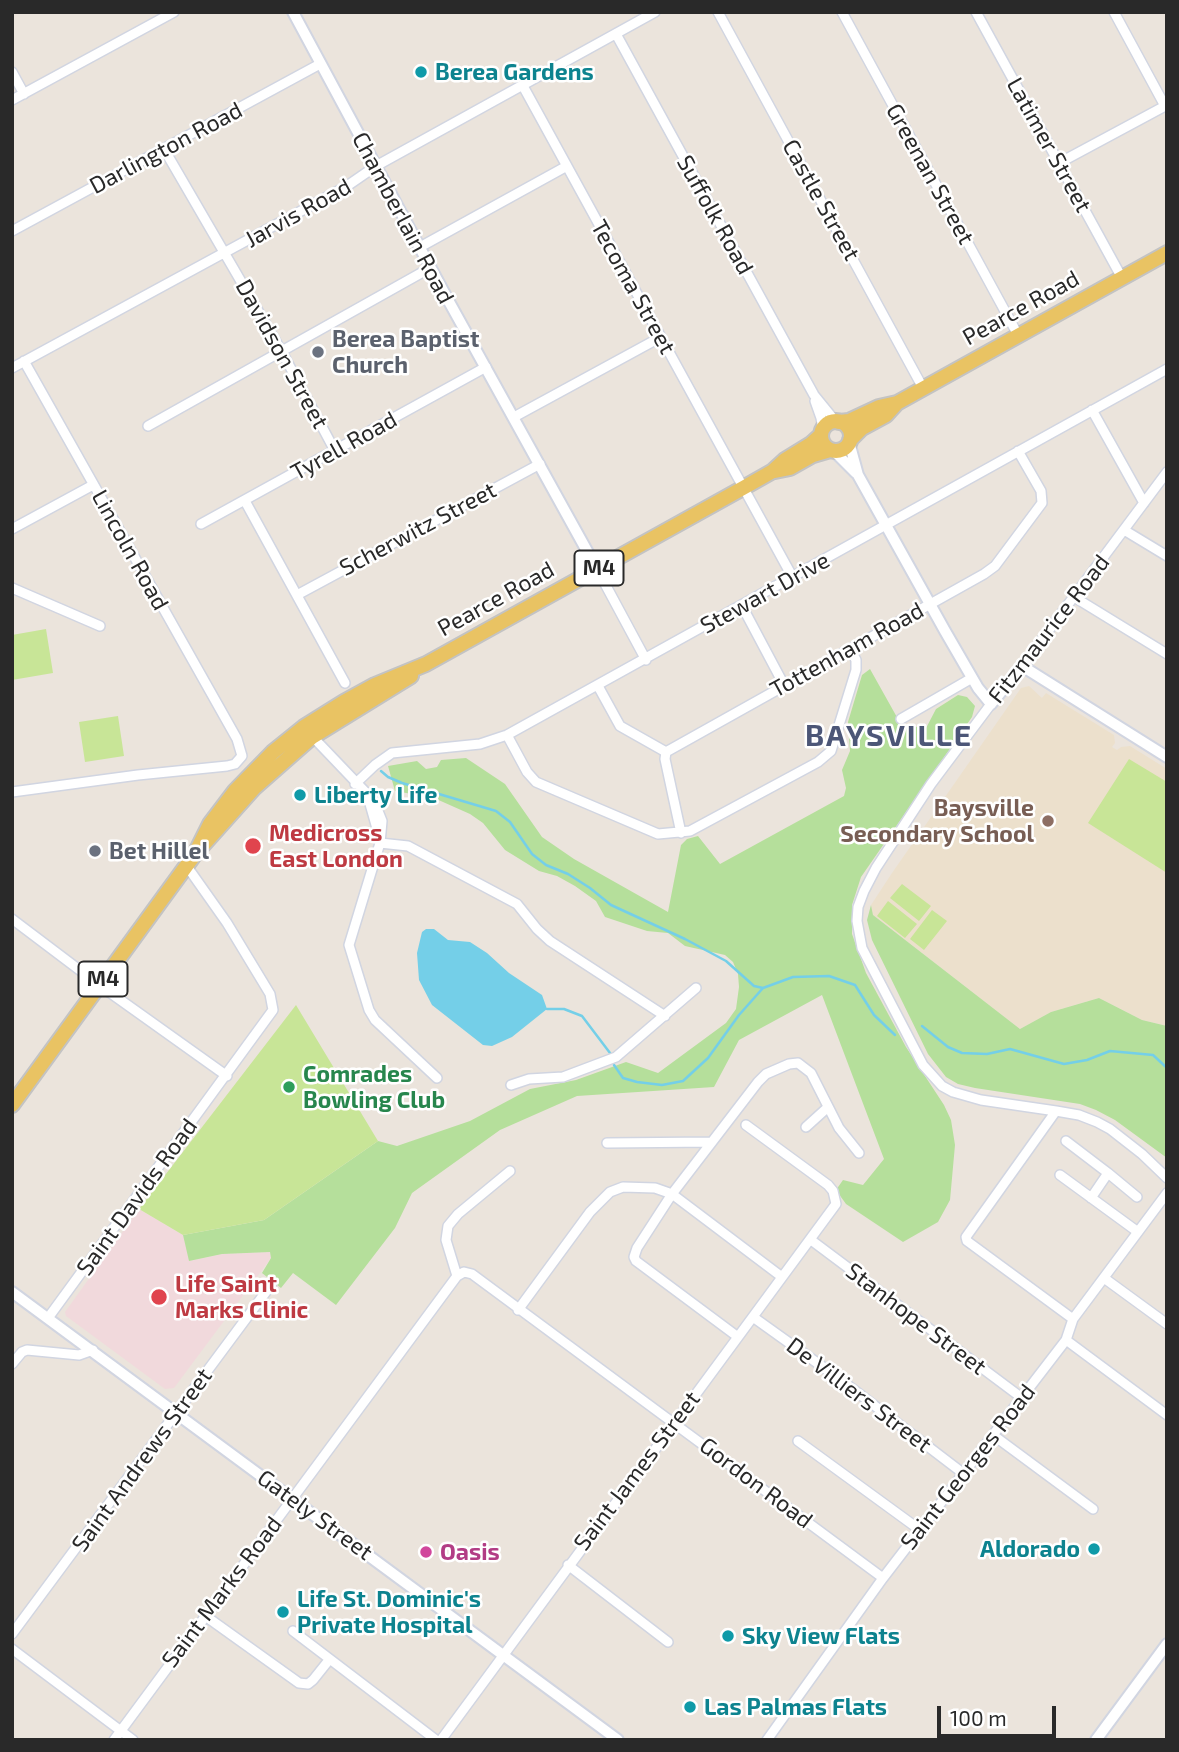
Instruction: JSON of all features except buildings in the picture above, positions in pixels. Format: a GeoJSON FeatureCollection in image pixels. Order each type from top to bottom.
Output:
{"type":"FeatureCollection","features":[{"type":"Feature","properties":{"kind":"main road","name":"Pearce Road"},"geometry":{"type":"LineString","coordinates":[[190,859],[218,831],[278,756],[308,732],[404,681],[426,664],[773,471],[822,433],[829,423],[849,421],[879,407],[897,403],[1167,253]]}},
{"type":"Feature","properties":{"kind":"main road","name":"Pearce Road"},"geometry":{"type":"LineString","coordinates":[[773,471],[790,468],[813,455],[843,449],[862,428],[886,415],[897,403]]}},
{"type":"Feature","properties":{"kind":"main road"},"geometry":{"type":"LineString","coordinates":[[838,422],[848,429],[850,441]]}},
{"type":"Feature","properties":{"kind":"main road"},"geometry":{"type":"LineString","coordinates":[[822,433],[822,442],[832,450]]}},
{"type":"Feature","properties":{"kind":"main road","name":"M4"},"geometry":{"type":"LineString","coordinates":[[12,1105],[190,859]]}},
{"type":"Feature","properties":{"kind":"street"},"geometry":{"type":"LineString","coordinates":[[12,100],[174,12]]}},
{"type":"Feature","properties":{"kind":"street","name":"Chamberlain Road"},"geometry":{"type":"LineString","coordinates":[[293,12],[430,268],[597,569]]}},
{"type":"Feature","properties":{"kind":"street","name":"Jarvis Road"},"geometry":{"type":"LineString","coordinates":[[12,368],[347,186],[376,166],[655,12]]}},
{"type":"Feature","properties":{"kind":"street","name":"Castle Street"},"geometry":{"type":"LineString","coordinates":[[718,12],[923,388]]}},
{"type":"Feature","properties":{"kind":"street","name":"Greenan Street"},"geometry":{"type":"LineString","coordinates":[[842,12],[1018,335]]}},
{"type":"Feature","properties":{"kind":"street","name":"Latimer Street"},"geometry":{"type":"LineString","coordinates":[[976,12],[1122,278]]}},
{"type":"Feature","properties":{"kind":"street"},"geometry":{"type":"LineString","coordinates":[[1059,163],[1166,106],[1114,12]]}},
{"type":"Feature","properties":{"kind":"street","name":"Suffolk Road"},"geometry":{"type":"LineString","coordinates":[[616,34],[814,396],[822,422],[822,433]]}},
{"type":"Feature","properties":{"kind":"street","name":"Darlington Road"},"geometry":{"type":"LineString","coordinates":[[12,231],[320,65]]}},
{"type":"Feature","properties":{"kind":"street"},"geometry":{"type":"LineString","coordinates":[[12,72],[24,94]]}},
{"type":"Feature","properties":{"kind":"street","name":"Tecoma Street"},"geometry":{"type":"LineString","coordinates":[[523,86],[793,578]]}},
{"type":"Feature","properties":{"kind":"street","name":"Davidson Street"},"geometry":{"type":"LineString","coordinates":[[164,149],[282,352],[335,451]]}},
{"type":"Feature","properties":{"kind":"street"},"geometry":{"type":"LineString","coordinates":[[419,247],[567,166]]}},
{"type":"Feature","properties":{"kind":"street"},"geometry":{"type":"LineString","coordinates":[[148,426],[430,268]]}},
{"type":"Feature","properties":{"kind":"street"},"geometry":{"type":"LineString","coordinates":[[514,417],[661,337]]}},
{"type":"Feature","properties":{"kind":"street","name":"Lincoln Road"},"geometry":{"type":"LineString","coordinates":[[12,792],[227,766],[235,764],[242,756],[237,739],[24,361]]}},
{"type":"Feature","properties":{"kind":"street","name":"Tyrell Road"},"geometry":{"type":"LineString","coordinates":[[201,524],[486,367]]}},
{"type":"Feature","properties":{"kind":"street","name":"Stewart Drive"},"geometry":{"type":"LineString","coordinates":[[355,784],[393,753],[480,744],[507,735],[598,687],[1167,369]]}},
{"type":"Feature","properties":{"kind":"street","name":"Suffolk Road"},"geometry":{"type":"LineString","coordinates":[[814,396],[838,422]]}},
{"type":"Feature","properties":{"kind":"street"},"geometry":{"type":"LineString","coordinates":[[1092,410],[1144,503]]}},
{"type":"Feature","properties":{"kind":"street"},"geometry":{"type":"LineString","coordinates":[[850,441],[858,475],[929,604],[972,678],[991,704]]}},
{"type":"Feature","properties":{"kind":"street"},"geometry":{"type":"LineString","coordinates":[[832,450],[858,475]]}},
{"type":"Feature","properties":{"kind":"street","name":"Tottenham Road"},"geometry":{"type":"LineString","coordinates":[[666,752],[995,566],[1042,503],[1041,491],[1018,451]]}},
{"type":"Feature","properties":{"kind":"street","name":"Scherwitz Street"},"geometry":{"type":"LineString","coordinates":[[297,595],[540,464]]}},
{"type":"Feature","properties":{"kind":"street","name":"Fitzmaurice Road"},"geometry":{"type":"LineString","coordinates":[[1167,472],[945,764],[876,868],[858,906],[859,934],[868,963],[923,1065],[942,1086],[982,1100],[1079,1115],[1110,1129],[1167,1178]]}},
{"type":"Feature","properties":{"kind":"street"},"geometry":{"type":"LineString","coordinates":[[12,529],[93,485]]}},
{"type":"Feature","properties":{"kind":"street"},"geometry":{"type":"LineString","coordinates":[[245,501],[345,683]]}},
{"type":"Feature","properties":{"kind":"street"},"geometry":{"type":"LineString","coordinates":[[1124,530],[1167,556]]}},
{"type":"Feature","properties":{"kind":"street"},"geometry":{"type":"LineString","coordinates":[[597,569],[646,660]]}},
{"type":"Feature","properties":{"kind":"street"},"geometry":{"type":"LineString","coordinates":[[12,588],[100,626]]}},
{"type":"Feature","properties":{"kind":"street"},"geometry":{"type":"LineString","coordinates":[[1074,597],[1167,654]]}},
{"type":"Feature","properties":{"kind":"street"},"geometry":{"type":"LineString","coordinates":[[742,606],[784,685]]}},
{"type":"Feature","properties":{"kind":"street"},"geometry":{"type":"LineString","coordinates":[[507,735],[527,772],[536,782],[658,834],[681,833],[702,826],[818,762],[831,751],[856,670],[856,660],[850,649]]}},
{"type":"Feature","properties":{"kind":"street"},"geometry":{"type":"LineString","coordinates":[[1022,666],[1167,757]]}},
{"type":"Feature","properties":{"kind":"street"},"geometry":{"type":"LineString","coordinates":[[901,719],[972,678]]}},
{"type":"Feature","properties":{"kind":"street"},"geometry":{"type":"LineString","coordinates":[[598,687],[620,726],[666,752],[665,759],[681,833]]}},
{"type":"Feature","properties":{"kind":"street"},"geometry":{"type":"LineString","coordinates":[[308,732],[380,811],[380,841],[349,945],[349,953],[373,1018],[436,1078]]}},
{"type":"Feature","properties":{"kind":"street"},"geometry":{"type":"LineString","coordinates":[[380,841],[408,846],[517,904],[542,935],[664,1016]]}},
{"type":"Feature","properties":{"kind":"street","name":"Saint Davids Road"},"geometry":{"type":"LineString","coordinates":[[48,1318],[269,1018],[273,1004],[270,994],[190,859]]}},
{"type":"Feature","properties":{"kind":"street"},"geometry":{"type":"LineString","coordinates":[[12,919],[227,1076]]}},
{"type":"Feature","properties":{"kind":"street"},"geometry":{"type":"LineString","coordinates":[[511,1085],[529,1079],[564,1077],[616,1058],[696,988]]}},
{"type":"Feature","properties":{"kind":"street"},"geometry":{"type":"LineString","coordinates":[[738,1336],[634,1257],[672,1194],[758,1082],[766,1074],[789,1064],[798,1063],[811,1073],[827,1108],[847,1140],[859,1153]]}},
{"type":"Feature","properties":{"kind":"street"},"geometry":{"type":"LineString","coordinates":[[806,1127],[827,1108]]}},
{"type":"Feature","properties":{"kind":"street"},"geometry":{"type":"LineString","coordinates":[[1056,1111],[967,1233],[967,1241],[1073,1319]]}},
{"type":"Feature","properties":{"kind":"street","name":"Saint James Street"},"geometry":{"type":"LineString","coordinates":[[438,1740],[836,1204],[828,1185],[746,1125]]}},
{"type":"Feature","properties":{"kind":"street"},"geometry":{"type":"LineString","coordinates":[[1066,1141],[1137,1197]]}},
{"type":"Feature","properties":{"kind":"street"},"geometry":{"type":"LineString","coordinates":[[607,1143],[712,1142]]}},
{"type":"Feature","properties":{"kind":"street"},"geometry":{"type":"LineString","coordinates":[[457,1276],[446,1240],[448,1226],[458,1214],[510,1171]]}},
{"type":"Feature","properties":{"kind":"street"},"geometry":{"type":"LineString","coordinates":[[1091,1198],[1108,1173]]}},
{"type":"Feature","properties":{"kind":"street"},"geometry":{"type":"LineString","coordinates":[[1060,1175],[1138,1232]]}},
{"type":"Feature","properties":{"kind":"street"},"geometry":{"type":"LineString","coordinates":[[518,1310],[590,1212],[610,1192],[623,1187],[643,1187],[672,1194],[782,1277]]}},
{"type":"Feature","properties":{"kind":"street","name":"Saint Georges Road"},"geometry":{"type":"LineString","coordinates":[[767,1740],[883,1578],[1066,1340],[1073,1319],[1167,1193]]}},
{"type":"Feature","properties":{"kind":"street","name":"Stanhope Street"},"geometry":{"type":"LineString","coordinates":[[811,1240],[1022,1398]]}},
{"type":"Feature","properties":{"kind":"street","name":"Gordon Road"},"geometry":{"type":"LineString","coordinates":[[457,1276],[464,1272],[472,1274],[883,1578]]}},
{"type":"Feature","properties":{"kind":"street","name":"Saint Marks Road"},"geometry":{"type":"LineString","coordinates":[[114,1740],[457,1276]]}},
{"type":"Feature","properties":{"kind":"street"},"geometry":{"type":"LineString","coordinates":[[1104,1278],[1167,1324]]}},
{"type":"Feature","properties":{"kind":"street","name":"Saint Andrews Street"},"geometry":{"type":"LineString","coordinates":[[12,1634],[271,1284]]}},
{"type":"Feature","properties":{"kind":"street","name":"Gately Street"},"geometry":{"type":"LineString","coordinates":[[12,1292],[618,1740]]}},
{"type":"Feature","properties":{"kind":"street","name":"De Villiers Street"},"geometry":{"type":"LineString","coordinates":[[753,1317],[964,1474]]}},
{"type":"Feature","properties":{"kind":"street"},"geometry":{"type":"LineString","coordinates":[[1066,1340],[1167,1415]]}},
{"type":"Feature","properties":{"kind":"street"},"geometry":{"type":"LineString","coordinates":[[12,1364],[27,1350],[79,1355],[93,1350]]}},
{"type":"Feature","properties":{"kind":"street"},"geometry":{"type":"LineString","coordinates":[[993,1434],[1093,1509]]}},
{"type":"Feature","properties":{"kind":"street"},"geometry":{"type":"LineString","coordinates":[[798,1441],[920,1530]]}},
{"type":"Feature","properties":{"kind":"street"},"geometry":{"type":"LineString","coordinates":[[568,1565],[668,1642]]}},
{"type":"Feature","properties":{"kind":"street"},"geometry":{"type":"LineString","coordinates":[[204,1615],[299,1683],[308,1684],[329,1660]]}},
{"type":"Feature","properties":{"kind":"street"},"geometry":{"type":"LineString","coordinates":[[293,1631],[438,1740]]}},
{"type":"Feature","properties":{"kind":"street"},"geometry":{"type":"LineString","coordinates":[[1096,1740],[1167,1644]]}},
{"type":"Feature","properties":{"kind":"street"},"geometry":{"type":"LineString","coordinates":[[12,1649],[133,1740]]}},
{"type":"Feature","properties":{"kind":"shaded area","name":"Baysville Secondary School"},"geometry":{"type":"Polygon","coordinates":[[[1029,686],[1042,698],[1046,693],[1114,735],[1115,743],[1112,747],[1117,750],[1130,746],[1167,769],[1167,1026],[1142,1020],[1099,998],[1051,1012],[1020,1029],[873,915],[871,905],[892,873],[1021,688],[1029,686]]]}},
{"type":"Feature","properties":{"kind":"shaded area","name":"Life Saint Marks Clinic"},"geometry":{"type":"Polygon","coordinates":[[[139,1209],[183,1235],[190,1261],[222,1254],[270,1252],[271,1258],[174,1388],[165,1389],[66,1316],[65,1312],[139,1209]]]}},
{"type":"Feature","properties":{"kind":"green space"},"geometry":{"type":"Polygon","coordinates":[[[46,629],[53,673],[12,680],[12,635],[46,629]]]}},
{"type":"Feature","properties":{"kind":"green space"},"geometry":{"type":"Polygon","coordinates":[[[870,669],[903,728],[913,726],[924,732],[936,709],[958,695],[967,697],[975,706],[972,717],[861,877],[852,905],[852,934],[866,973],[906,1047],[951,1120],[955,1145],[950,1200],[938,1222],[903,1242],[846,1204],[836,1190],[843,1180],[863,1185],[884,1159],[822,995],[739,1040],[714,1087],[577,1096],[500,1130],[412,1193],[395,1228],[336,1305],[293,1273],[281,1288],[262,1273],[271,1258],[270,1252],[222,1254],[189,1261],[183,1235],[264,1220],[378,1141],[397,1146],[470,1121],[530,1089],[576,1080],[626,1062],[658,1073],[726,1023],[736,1009],[738,974],[733,962],[725,955],[685,946],[668,933],[647,931],[605,917],[596,901],[575,886],[557,876],[539,871],[505,850],[483,823],[470,814],[434,798],[395,791],[388,766],[417,761],[426,769],[437,767],[441,760],[466,758],[505,784],[542,837],[574,859],[668,912],[681,845],[687,839],[698,836],[720,864],[844,796],[846,788],[842,770],[850,751],[848,722],[862,675],[870,669]]]}},
{"type":"Feature","properties":{"kind":"green space"},"geometry":{"type":"Polygon","coordinates":[[[118,716],[124,756],[85,762],[79,722],[118,716]]]}},
{"type":"Feature","properties":{"kind":"green space"},"geometry":{"type":"Polygon","coordinates":[[[1129,759],[1167,782],[1167,873],[1088,823],[1129,759]]]}},
{"type":"Feature","properties":{"kind":"green space"},"geometry":{"type":"Polygon","coordinates":[[[902,884],[931,906],[919,921],[890,898],[902,884]]]}},
{"type":"Feature","properties":{"kind":"green space"},"geometry":{"type":"Polygon","coordinates":[[[888,901],[917,924],[905,938],[877,916],[888,901]]]}},
{"type":"Feature","properties":{"kind":"green space"},"geometry":{"type":"Polygon","coordinates":[[[871,905],[873,915],[1020,1029],[1051,1012],[1099,998],[1142,1020],[1167,1026],[1167,1158],[1115,1120],[1080,1104],[975,1088],[958,1084],[946,1077],[928,1054],[872,940],[867,920],[871,905]]]}},
{"type":"Feature","properties":{"kind":"green space"},"geometry":{"type":"Polygon","coordinates":[[[932,910],[947,921],[924,950],[910,939],[932,910]]]}},
{"type":"Feature","properties":{"kind":"green space","name":"Comrades Bowling Club"},"geometry":{"type":"Polygon","coordinates":[[[296,1005],[378,1141],[264,1220],[183,1235],[139,1209],[296,1005]]]}},
{"type":"Feature","properties":{"kind":"water"},"geometry":{"type":"Polygon","coordinates":[[[434,929],[448,940],[470,942],[487,953],[509,973],[542,995],[547,1009],[512,1037],[492,1046],[483,1045],[432,1005],[419,980],[417,953],[422,932],[434,929]]]}},
{"type":"Feature","properties":{"kind":"waterway"},"geometry":{"type":"LineString","coordinates":[[381,771],[402,783],[496,811],[510,822],[532,854],[546,865],[568,874],[611,905],[726,961],[754,986],[763,988]]}},
{"type":"Feature","properties":{"kind":"waterway"},"geometry":{"type":"LineString","coordinates":[[614,1065],[623,1078],[637,1082],[662,1085],[683,1081],[708,1058],[739,1015],[763,988],[793,977],[829,976],[855,985],[874,1015],[895,1035]]}},
{"type":"Feature","properties":{"kind":"waterway"},"geometry":{"type":"LineString","coordinates":[[547,1009],[564,1009],[582,1016],[610,1053]]}},
{"type":"Feature","properties":{"kind":"waterway"},"geometry":{"type":"LineString","coordinates":[[922,1026],[948,1047],[962,1053],[987,1054],[1010,1049],[1064,1064],[1087,1060],[1110,1051],[1153,1055],[1167,1068]]}},
{"type":"Feature","properties":{"kind":"place","name":"Berea Gardens"},"geometry":{"type":"Point","coordinates":[421,72]}},
{"type":"Feature","properties":{"kind":"place","name":"Berea Baptist Church"},"geometry":{"type":"Point","coordinates":[318,352]}},
{"type":"Feature","properties":{"kind":"place","name":"Liberty Life"},"geometry":{"type":"Point","coordinates":[300,795]}},
{"type":"Feature","properties":{"kind":"place","name":"Baysville Secondary School"},"geometry":{"type":"Point","coordinates":[1048,821]}},
{"type":"Feature","properties":{"kind":"place","name":"Medicross East London"},"geometry":{"type":"Point","coordinates":[253,846]}},
{"type":"Feature","properties":{"kind":"place","name":"Bet Hillel"},"geometry":{"type":"Point","coordinates":[95,851]}},
{"type":"Feature","properties":{"kind":"place","name":"Comrades Bowling Club"},"geometry":{"type":"Point","coordinates":[289,1087]}},
{"type":"Feature","properties":{"kind":"place","name":"Life Saint Marks Clinic"},"geometry":{"type":"Point","coordinates":[159,1297]}},
{"type":"Feature","properties":{"kind":"place","name":"Aldorado"},"geometry":{"type":"Point","coordinates":[1094,1549]}},
{"type":"Feature","properties":{"kind":"place","name":"Oasis"},"geometry":{"type":"Point","coordinates":[426,1552]}},
{"type":"Feature","properties":{"kind":"place","name":"Life St. Dominic's Private Hospital"},"geometry":{"type":"Point","coordinates":[283,1612]}},
{"type":"Feature","properties":{"kind":"place","name":"Sky View Flats"},"geometry":{"type":"Point","coordinates":[728,1636]}},
{"type":"Feature","properties":{"kind":"place","name":"Las Palmas Flats"},"geometry":{"type":"Point","coordinates":[690,1707]}},
{"type":"Feature","properties":{"kind":"district","name":"BAYSVILLE"},"geometry":{"type":"Point","coordinates":[889,736]}}]}
